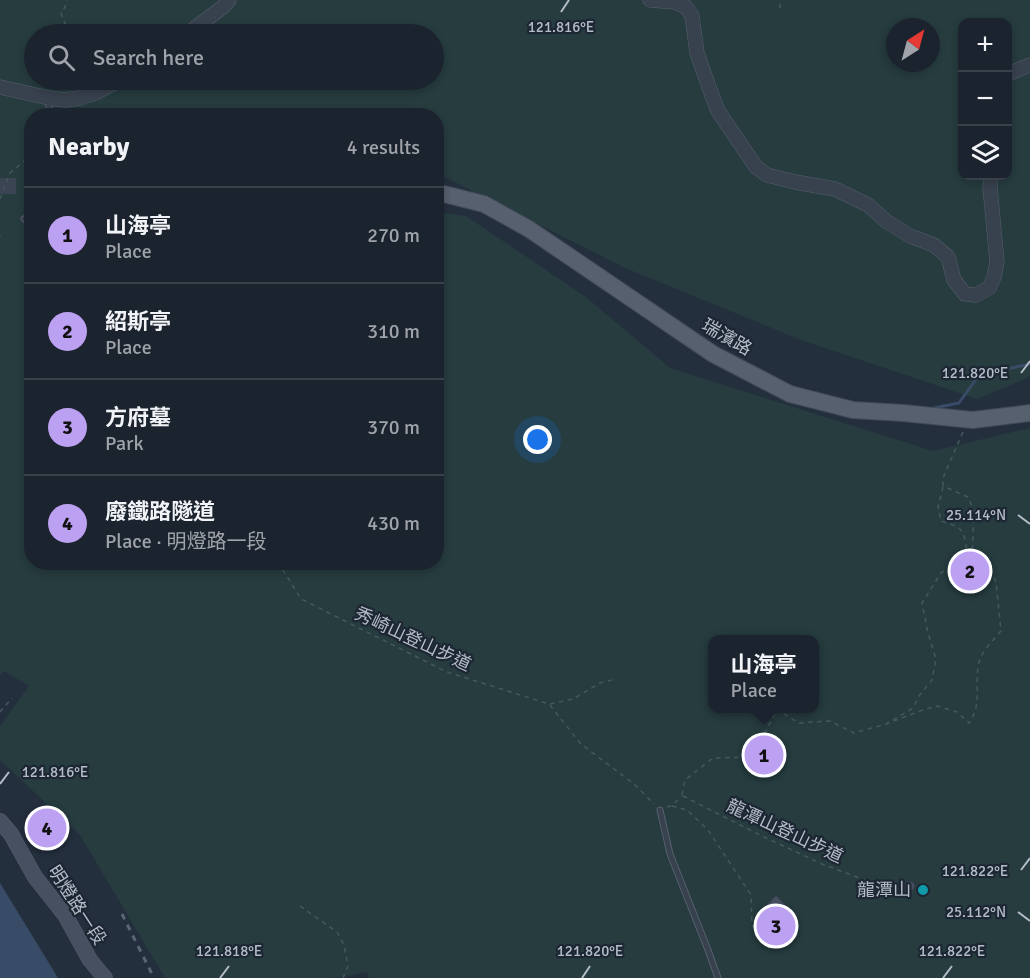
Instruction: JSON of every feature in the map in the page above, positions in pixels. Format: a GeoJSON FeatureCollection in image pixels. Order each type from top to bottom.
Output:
{"type":"FeatureCollection","features":[{"type":"Feature","properties":{"kind":"main road","name":"瑞濱路"},"geometry":{"type":"LineString","coordinates":[[444,194],[484,204],[529,229],[713,354],[790,394],[853,410],[973,420],[1030,413]]}},
{"type":"Feature","properties":{"kind":"main road","name":"明燈路一段"},"geometry":{"type":"LineString","coordinates":[[0,821],[11,834],[36,878],[64,915],[90,960],[105,978]]}},
{"type":"Feature","properties":{"kind":"street"},"geometry":{"type":"LineString","coordinates":[[200,24],[230,0]]}},
{"type":"Feature","properties":{"kind":"street"},"geometry":{"type":"LineString","coordinates":[[650,0],[675,2],[686,7],[692,16],[697,53],[718,111],[756,167],[767,176],[835,189],[868,206],[910,236],[934,245],[948,257],[954,280],[965,294],[976,295],[989,288],[997,262],[991,180]]}},
{"type":"Feature","properties":{"kind":"street"},"geometry":{"type":"LineString","coordinates":[[1012,72],[1030,65]]}},
{"type":"Feature","properties":{"kind":"street"},"geometry":{"type":"LineString","coordinates":[[0,87],[65,100],[80,98],[101,90]]}},
{"type":"Feature","properties":{"kind":"lane"},"geometry":{"type":"LineString","coordinates":[[50,98],[50,108]]}},
{"type":"Feature","properties":{"kind":"lane"},"geometry":{"type":"LineString","coordinates":[[660,810],[670,854],[718,978]]}},
{"type":"Feature","properties":{"kind":"path"},"geometry":{"type":"LineString","coordinates":[[65,24],[61,13],[67,0]]}},
{"type":"Feature","properties":{"kind":"path"},"geometry":{"type":"LineString","coordinates":[[780,0],[780,8]]}},
{"type":"Feature","properties":{"kind":"path"},"geometry":{"type":"LineString","coordinates":[[0,199],[10,173],[24,162]]}},
{"type":"Feature","properties":{"kind":"path"},"geometry":{"type":"LineString","coordinates":[[783,713],[798,723],[830,721],[854,732],[886,724],[937,706],[957,712],[969,723],[976,713],[978,666],[983,651],[1001,631],[996,582],[990,570],[972,562],[967,555],[965,537],[958,528],[941,521],[938,507],[944,486],[943,478],[962,434],[973,420]]}},
{"type":"Feature","properties":{"kind":"path"},"geometry":{"type":"LineString","coordinates":[[944,486],[969,497],[974,511],[972,562]]}},
{"type":"Feature","properties":{"kind":"path"},"geometry":{"type":"LineString","coordinates":[[886,724],[913,708],[932,680],[936,659],[922,603],[941,573],[955,564],[972,562]]}},
{"type":"Feature","properties":{"kind":"path","name":"秀崎山登山步道"},"geometry":{"type":"LineString","coordinates":[[283,570],[301,598],[447,672],[549,704]]}},
{"type":"Feature","properties":{"kind":"path"},"geometry":{"type":"LineString","coordinates":[[612,680],[600,683],[573,699],[549,704],[580,744],[634,784],[660,810],[671,806],[682,795],[685,780],[713,758],[759,757]]}},
{"type":"Feature","properties":{"kind":"path"},"geometry":{"type":"LineString","coordinates":[[0,712],[12,698]]}},
{"type":"Feature","properties":{"kind":"path"},"geometry":{"type":"LineString","coordinates":[[753,758],[775,713]]}},
{"type":"Feature","properties":{"kind":"path","name":"龍潭山登山步道"},"geometry":{"type":"LineString","coordinates":[[682,795],[822,864],[881,886],[905,890]]}},
{"type":"Feature","properties":{"kind":"path"},"geometry":{"type":"LineString","coordinates":[[671,806],[687,810],[708,830],[752,895],[752,925],[770,949]]}},
{"type":"Feature","properties":{"kind":"path"},"geometry":{"type":"LineString","coordinates":[[300,906],[338,932],[345,945],[348,966],[343,978]]}},
{"type":"Feature","properties":{"kind":"green space"},"geometry":{"type":"Polygon","coordinates":[[[0,0],[1030,0],[1030,377],[977,399],[801,340],[625,268],[444,177],[444,108],[24,108],[24,570],[444,570],[444,213],[466,216],[586,297],[670,368],[933,451],[1030,428],[1030,978],[369,978],[367,972],[335,978],[165,978],[80,835],[0,760],[0,726],[29,686],[4,671],[0,675],[0,0]]]}},
{"type":"Feature","properties":{"kind":"water"},"geometry":{"type":"Polygon","coordinates":[[[0,883],[58,978],[0,978],[0,883]]]}},
{"type":"Feature","properties":{"kind":"building"},"geometry":{"type":"Polygon","coordinates":[[[971,563],[974,566],[971,571],[966,569],[967,564],[971,563]]]}},
{"type":"Feature","properties":{"kind":"building"},"geometry":{"type":"Polygon","coordinates":[[[763,746],[769,749],[766,757],[759,754],[763,746]]]}},
{"type":"Feature","properties":{"kind":"building"},"geometry":{"type":"Polygon","coordinates":[[[910,881],[914,882],[914,890],[910,891],[906,890],[905,886],[906,882],[910,881]]]}},
{"type":"Feature","properties":{"kind":"building"},"geometry":{"type":"Polygon","coordinates":[[[776,895],[796,915],[776,934],[756,915],[776,895]]]}},
{"type":"Feature","properties":{"kind":"waterway"},"geometry":{"type":"LineString","coordinates":[[934,408],[959,403],[979,375],[1030,364]]}},
{"type":"Feature","properties":{"kind":"tunnel"},"geometry":{"type":"LineString","coordinates":[[0,186],[24,186]]}},
{"type":"Feature","properties":{"kind":"railway"},"geometry":{"type":"LineString","coordinates":[[51,809],[62,823]]}},
{"type":"Feature","properties":{"kind":"railway"},"geometry":{"type":"LineString","coordinates":[[122,914],[154,978]]}},
{"type":"Feature","properties":{"kind":"place","name":"紹斯亭"},"geometry":{"type":"Point","coordinates":[970,571]}},
{"type":"Feature","properties":{"kind":"place","name":"山海亭"},"geometry":{"type":"Point","coordinates":[764,755]}},
{"type":"Feature","properties":{"kind":"place","name":"廢鐵路隧道"},"geometry":{"type":"Point","coordinates":[47,828]}},
{"type":"Feature","properties":{"kind":"place","name":"龍潭山"},"geometry":{"type":"Point","coordinates":[923,890]}},
{"type":"Feature","properties":{"kind":"place","name":"方府墓"},"geometry":{"type":"Point","coordinates":[776,926]}}]}
